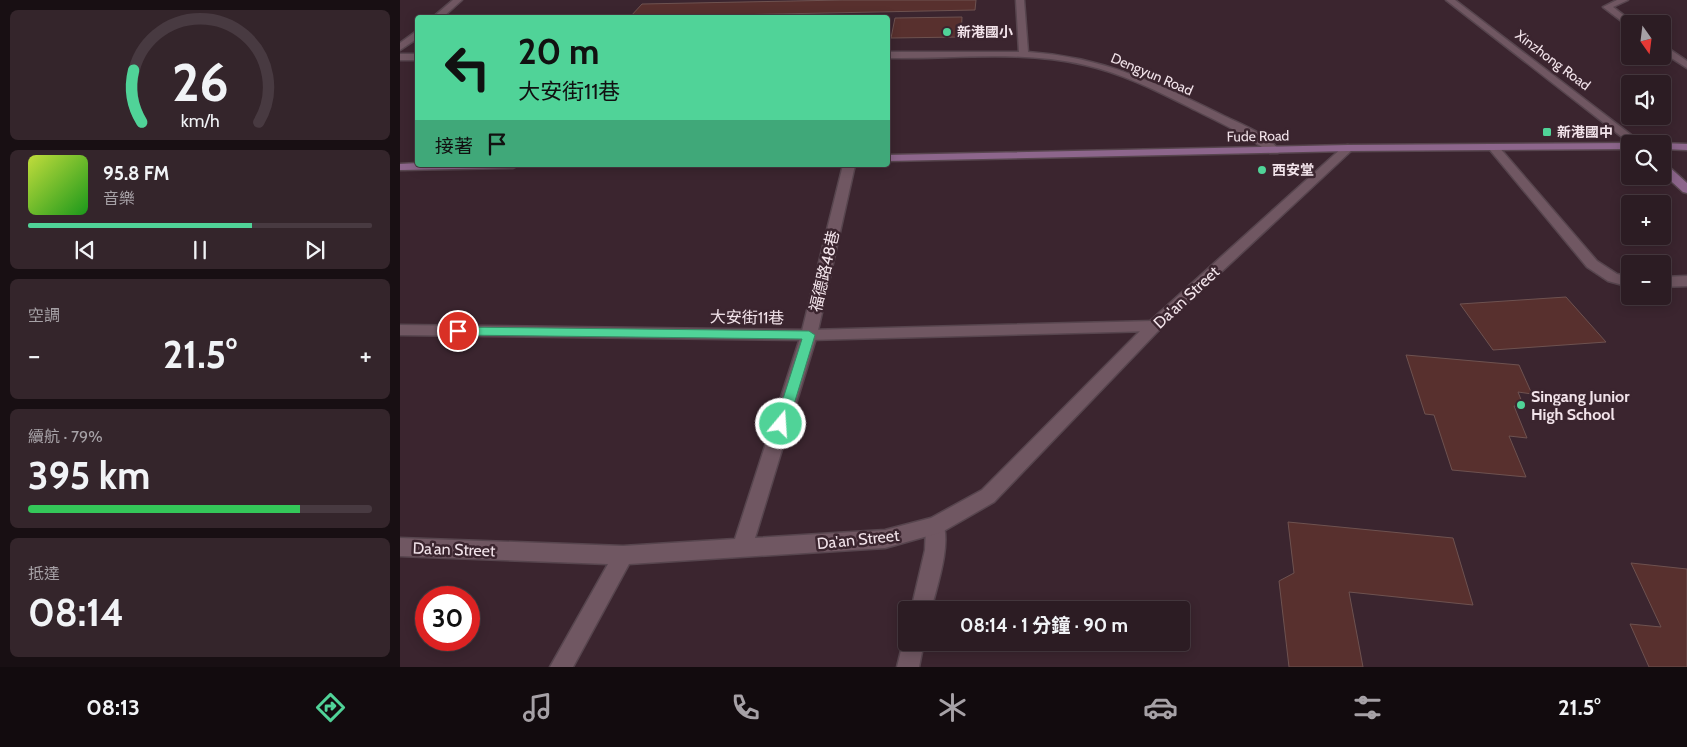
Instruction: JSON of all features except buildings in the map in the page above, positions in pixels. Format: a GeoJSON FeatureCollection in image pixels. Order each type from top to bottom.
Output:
{"type":"FeatureCollection","features":[{"type":"Feature","properties":{"kind":"main road","name":"Fude Road"},"geometry":{"type":"LineString","coordinates":[[890,158],[1348,148],[1621,146]]}},
{"type":"Feature","properties":{"kind":"main road"},"geometry":{"type":"LineString","coordinates":[[1671,146],[1687,147]]}},
{"type":"Feature","properties":{"kind":"main road"},"geometry":{"type":"LineString","coordinates":[[400,167],[415,167]]}},
{"type":"Feature","properties":{"kind":"main road"},"geometry":{"type":"LineString","coordinates":[[1671,174],[1687,189]]}},
{"type":"Feature","properties":{"kind":"street"},"geometry":{"type":"LineString","coordinates":[[440,15],[458,0]]}},
{"type":"Feature","properties":{"kind":"street"},"geometry":{"type":"LineString","coordinates":[[1020,0],[1024,55]]}},
{"type":"Feature","properties":{"kind":"street","name":"Xinzhong Road"},"geometry":{"type":"LineString","coordinates":[[1450,0],[1626,135]]}},
{"type":"Feature","properties":{"kind":"street"},"geometry":{"type":"LineString","coordinates":[[1621,17],[1607,7],[1624,0]]}},
{"type":"Feature","properties":{"kind":"street"},"geometry":{"type":"LineString","coordinates":[[400,47],[415,35]]}},
{"type":"Feature","properties":{"kind":"street"},"geometry":{"type":"LineString","coordinates":[[1671,53],[1687,65]]}},
{"type":"Feature","properties":{"kind":"street","name":"Dengyun Road"},"geometry":{"type":"LineString","coordinates":[[890,55],[1024,55],[1068,59],[1110,69],[1256,136],[1274,151]]}},
{"type":"Feature","properties":{"kind":"street"},"geometry":{"type":"LineString","coordinates":[[400,57],[415,57]]}},
{"type":"Feature","properties":{"kind":"street","name":"Da'an Street"},"geometry":{"type":"LineString","coordinates":[[400,547],[623,554],[742,549],[885,539],[935,526],[988,496],[1154,326],[1348,148]]}},
{"type":"Feature","properties":{"kind":"street"},"geometry":{"type":"LineString","coordinates":[[1494,148],[1592,264],[1613,278],[1621,280]]}},
{"type":"Feature","properties":{"kind":"street","name":"福德路48巷"},"geometry":{"type":"LineString","coordinates":[[742,549],[809,335],[849,167]]}},
{"type":"Feature","properties":{"kind":"street"},"geometry":{"type":"LineString","coordinates":[[1671,282],[1687,281]]}},
{"type":"Feature","properties":{"kind":"street","name":"大安街11巷"},"geometry":{"type":"LineString","coordinates":[[400,330],[809,335],[1154,326]]}},
{"type":"Feature","properties":{"kind":"street"},"geometry":{"type":"LineString","coordinates":[[923,601],[935,550],[935,526]]}},
{"type":"Feature","properties":{"kind":"street"},"geometry":{"type":"LineString","coordinates":[[561,667],[623,554]]}},
{"type":"Feature","properties":{"kind":"street"},"geometry":{"type":"LineString","coordinates":[[908,667],[911,651]]}},
{"type":"Feature","properties":{"kind":"place","name":"新港國小"},"geometry":{"type":"Point","coordinates":[947,32]}},
{"type":"Feature","properties":{"kind":"place","name":"新港國中"},"geometry":{"type":"Point","coordinates":[1547,132]}},
{"type":"Feature","properties":{"kind":"place","name":"西安堂"},"geometry":{"type":"Point","coordinates":[1262,170]}},
{"type":"Feature","properties":{"kind":"place","name":"Singang Junior High School"},"geometry":{"type":"Point","coordinates":[1521,405]}},
{"type":"Feature","properties":{"kind":"route"},"geometry":{"type":"LineString","coordinates":[[458,331],[809,335],[781,424]]}}]}
